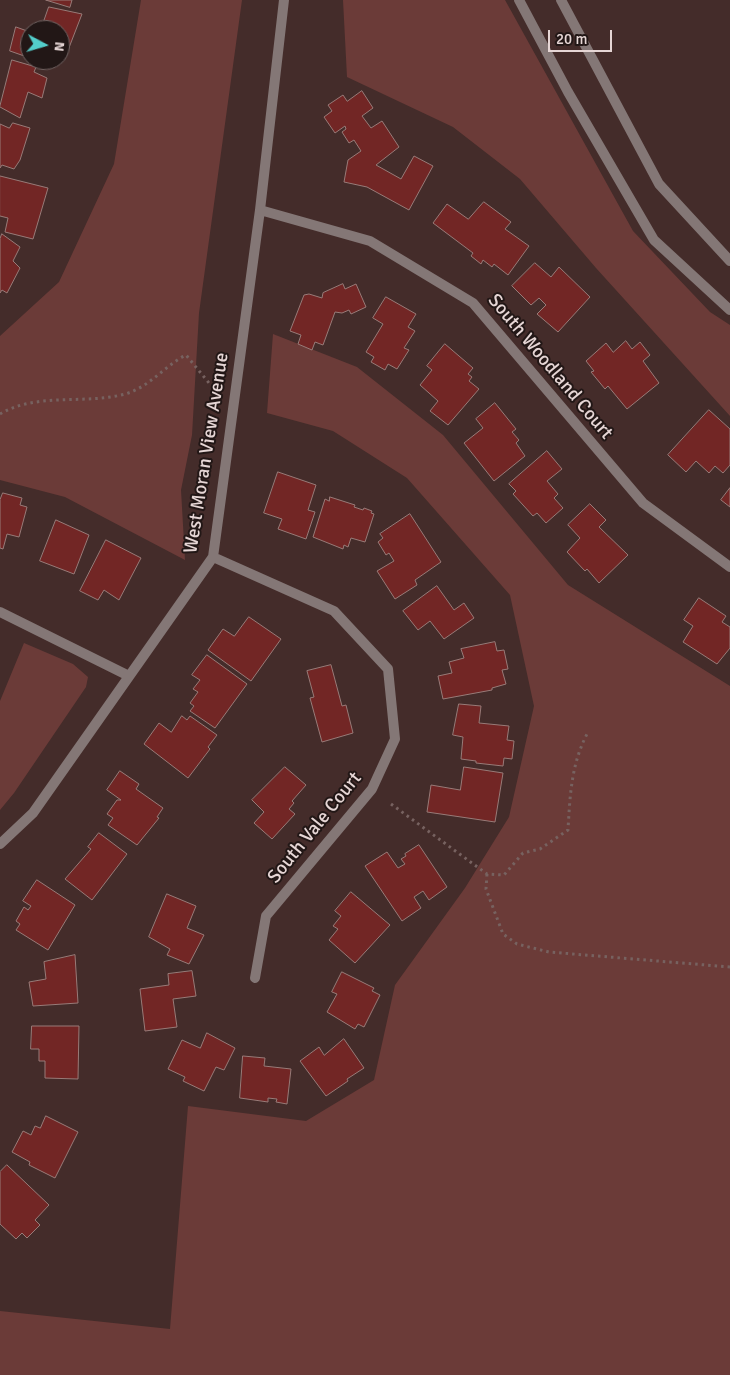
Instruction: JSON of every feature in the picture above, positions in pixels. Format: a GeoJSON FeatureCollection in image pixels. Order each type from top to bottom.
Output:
{"type":"FeatureCollection","features":[{"type":"Feature","properties":{"kind":"street","name":"West Moran View Avenue"},"geometry":{"type":"LineString","coordinates":[[0,844],[32,813],[212,557],[260,210],[284,0]]}},
{"type":"Feature","properties":{"kind":"street"},"geometry":{"type":"LineString","coordinates":[[518,0],[568,92],[654,240],[730,310]]}},
{"type":"Feature","properties":{"kind":"street"},"geometry":{"type":"LineString","coordinates":[[561,0],[659,184],[730,261]]}},
{"type":"Feature","properties":{"kind":"street","name":"South Woodland Court"},"geometry":{"type":"LineString","coordinates":[[260,210],[370,241],[473,303],[643,503],[730,567]]}},
{"type":"Feature","properties":{"kind":"street","name":"South Vale Court"},"geometry":{"type":"LineString","coordinates":[[212,557],[334,611],[388,669],[395,739],[372,789],[266,916],[255,978]]}},
{"type":"Feature","properties":{"kind":"street"},"geometry":{"type":"LineString","coordinates":[[0,612],[129,676]]}},
{"type":"Feature","properties":{"kind":"path"},"geometry":{"type":"LineString","coordinates":[[0,414],[30,404],[122,394],[140,389],[174,361],[186,355],[209,383]]}},
{"type":"Feature","properties":{"kind":"path"},"geometry":{"type":"LineString","coordinates":[[390,804],[487,874],[504,875],[523,854],[540,849],[568,830],[570,785],[578,752],[587,734]]}},
{"type":"Feature","properties":{"kind":"path"},"geometry":{"type":"LineString","coordinates":[[487,874],[486,889],[503,934],[517,944],[549,952],[730,967]]}},
{"type":"Feature","properties":{"kind":"shaded area"},"geometry":{"type":"Polygon","coordinates":[[[141,0],[242,0],[199,313],[192,435],[181,490],[185,560],[65,497],[0,480],[0,336],[59,282],[114,164],[141,0]]]}},
{"type":"Feature","properties":{"kind":"shaded area"},"geometry":{"type":"Polygon","coordinates":[[[343,0],[505,0],[633,231],[710,312],[730,325],[730,416],[596,268],[520,179],[453,127],[347,77],[343,0]]]}},
{"type":"Feature","properties":{"kind":"shaded area"},"geometry":{"type":"Polygon","coordinates":[[[273,334],[357,367],[443,435],[568,585],[730,686],[730,1375],[0,1375],[0,1311],[170,1329],[188,1106],[306,1121],[374,1080],[395,985],[465,888],[509,817],[534,706],[510,595],[407,478],[333,431],[267,413],[273,334]]]}},
{"type":"Feature","properties":{"kind":"shaded area"},"geometry":{"type":"Polygon","coordinates":[[[24,643],[73,664],[88,677],[86,687],[14,793],[0,810],[0,701],[24,643]]]}},
{"type":"Feature","properties":{"kind":"building"},"geometry":{"type":"Polygon","coordinates":[[[46,0],[72,0],[70,7],[46,0]]]}},
{"type":"Feature","properties":{"kind":"building"},"geometry":{"type":"Polygon","coordinates":[[[49,7],[82,14],[70,45],[70,20],[44,20],[49,7]]]}},
{"type":"Feature","properties":{"kind":"building"},"geometry":{"type":"Polygon","coordinates":[[[16,27],[20,28],[20,54],[10,51],[16,27]]]}},
{"type":"Feature","properties":{"kind":"building"},"geometry":{"type":"Polygon","coordinates":[[[12,60],[20,62],[20,70],[35,70],[34,72],[47,78],[42,98],[28,92],[20,118],[0,107],[12,60]]]}},
{"type":"Feature","properties":{"kind":"building"},"geometry":{"type":"Polygon","coordinates":[[[362,91],[373,108],[362,116],[371,128],[382,121],[399,147],[376,165],[401,179],[414,156],[433,166],[409,210],[367,187],[344,182],[348,160],[361,151],[354,140],[349,143],[342,132],[346,129],[345,126],[335,133],[324,117],[332,111],[328,105],[343,95],[347,101],[362,91]]]}},
{"type":"Feature","properties":{"kind":"building"},"geometry":{"type":"Polygon","coordinates":[[[13,123],[30,128],[20,160],[14,169],[2,165],[0,168],[0,124],[9,128],[13,123]]]}},
{"type":"Feature","properties":{"kind":"building"},"geometry":{"type":"Polygon","coordinates":[[[0,176],[48,188],[33,239],[5,232],[8,218],[0,216],[0,176]]]}},
{"type":"Feature","properties":{"kind":"building"},"geometry":{"type":"Polygon","coordinates":[[[484,202],[511,222],[505,229],[529,246],[508,275],[494,264],[492,267],[483,260],[481,264],[471,256],[473,253],[433,223],[447,204],[468,219],[484,202]]]}},
{"type":"Feature","properties":{"kind":"building"},"geometry":{"type":"Polygon","coordinates":[[[2,234],[20,247],[13,261],[20,268],[7,293],[2,290],[0,293],[0,239],[2,234]]]}},
{"type":"Feature","properties":{"kind":"building"},"geometry":{"type":"Polygon","coordinates":[[[535,263],[551,277],[559,267],[590,297],[558,332],[537,314],[546,305],[539,298],[531,305],[512,286],[535,263]]]}},
{"type":"Feature","properties":{"kind":"building"},"geometry":{"type":"Polygon","coordinates":[[[343,284],[345,289],[356,284],[366,307],[351,314],[349,310],[342,313],[335,312],[323,345],[315,342],[312,350],[298,344],[301,335],[290,331],[304,295],[309,294],[322,298],[323,293],[343,284]]]}},
{"type":"Feature","properties":{"kind":"building"},"geometry":{"type":"Polygon","coordinates":[[[386,297],[416,314],[408,327],[415,331],[404,348],[409,350],[397,369],[388,364],[385,370],[371,362],[374,357],[366,352],[383,324],[373,318],[386,297]]]}},
{"type":"Feature","properties":{"kind":"building"},"geometry":{"type":"Polygon","coordinates":[[[626,341],[632,349],[640,342],[650,355],[643,361],[659,383],[627,409],[608,386],[605,389],[591,372],[594,371],[586,361],[606,343],[613,352],[626,341]]]}},
{"type":"Feature","properties":{"kind":"building"},"geometry":{"type":"Polygon","coordinates":[[[445,344],[473,368],[468,374],[472,377],[469,381],[479,389],[448,425],[430,411],[438,401],[420,385],[432,370],[427,366],[445,344]]]}},
{"type":"Feature","properties":{"kind":"building"},"geometry":{"type":"Polygon","coordinates":[[[495,403],[516,429],[512,432],[519,440],[516,443],[525,456],[494,481],[464,443],[483,428],[476,419],[495,403]]]}},
{"type":"Feature","properties":{"kind":"building"},"geometry":{"type":"Polygon","coordinates":[[[709,410],[730,429],[730,465],[723,473],[715,466],[709,473],[696,461],[686,472],[668,455],[709,410]]]}},
{"type":"Feature","properties":{"kind":"building"},"geometry":{"type":"Polygon","coordinates":[[[547,451],[562,469],[547,481],[558,494],[554,498],[563,508],[546,523],[537,513],[533,516],[513,494],[516,491],[509,484],[547,451]]]}},
{"type":"Feature","properties":{"kind":"building"},"geometry":{"type":"Polygon","coordinates":[[[278,472],[316,485],[308,510],[315,512],[306,539],[278,529],[282,519],[264,513],[278,472]]]}},
{"type":"Feature","properties":{"kind":"building"},"geometry":{"type":"Polygon","coordinates":[[[730,488],[730,507],[721,500],[730,488]]]}},
{"type":"Feature","properties":{"kind":"building"},"geometry":{"type":"Polygon","coordinates":[[[3,493],[22,498],[20,505],[27,507],[19,537],[7,534],[3,549],[0,548],[0,500],[3,493]]]}},
{"type":"Feature","properties":{"kind":"building"},"geometry":{"type":"Polygon","coordinates":[[[330,497],[355,505],[354,507],[363,510],[364,508],[372,511],[371,513],[374,514],[365,542],[351,538],[348,547],[344,545],[343,549],[313,537],[325,499],[329,501],[330,497]]]}},
{"type":"Feature","properties":{"kind":"building"},"geometry":{"type":"Polygon","coordinates":[[[590,504],[606,520],[599,527],[628,555],[599,583],[587,569],[585,571],[567,552],[580,538],[568,525],[590,504]]]}},
{"type":"Feature","properties":{"kind":"building"},"geometry":{"type":"Polygon","coordinates":[[[410,514],[441,562],[415,580],[417,585],[395,599],[377,571],[394,561],[389,553],[386,555],[378,542],[383,538],[380,534],[410,514]]]}},
{"type":"Feature","properties":{"kind":"building"},"geometry":{"type":"Polygon","coordinates":[[[56,520],[89,535],[74,574],[40,561],[56,520]]]}},
{"type":"Feature","properties":{"kind":"building"},"geometry":{"type":"Polygon","coordinates":[[[106,540],[141,558],[119,600],[104,590],[98,600],[80,591],[106,540]]]}},
{"type":"Feature","properties":{"kind":"building"},"geometry":{"type":"Polygon","coordinates":[[[437,586],[454,610],[464,603],[474,618],[444,639],[430,621],[418,630],[403,611],[437,586]]]}},
{"type":"Feature","properties":{"kind":"building"},"geometry":{"type":"Polygon","coordinates":[[[699,598],[726,616],[722,622],[730,627],[730,648],[717,664],[683,642],[693,626],[684,620],[699,598]]]}},
{"type":"Feature","properties":{"kind":"building"},"geometry":{"type":"Polygon","coordinates":[[[249,617],[281,639],[251,681],[208,650],[223,629],[234,636],[249,617]]]}},
{"type":"Feature","properties":{"kind":"building"},"geometry":{"type":"Polygon","coordinates":[[[495,642],[497,651],[504,650],[508,669],[502,670],[506,684],[492,688],[492,690],[443,699],[438,676],[452,673],[449,662],[464,658],[461,649],[495,642]]]}},
{"type":"Feature","properties":{"kind":"building"},"geometry":{"type":"Polygon","coordinates":[[[207,655],[247,684],[215,728],[190,711],[194,706],[190,703],[198,692],[193,689],[200,680],[192,675],[207,655]]]}},
{"type":"Feature","properties":{"kind":"building"},"geometry":{"type":"Polygon","coordinates":[[[331,665],[342,706],[346,705],[353,733],[322,742],[310,698],[314,697],[307,671],[331,665]]]}},
{"type":"Feature","properties":{"kind":"building"},"geometry":{"type":"Polygon","coordinates":[[[459,704],[481,706],[479,723],[509,726],[507,740],[514,741],[512,759],[504,758],[503,766],[461,759],[463,737],[453,735],[459,704]]]}},
{"type":"Feature","properties":{"kind":"building"},"geometry":{"type":"Polygon","coordinates":[[[182,716],[187,720],[190,716],[217,735],[208,747],[210,749],[188,778],[144,744],[159,723],[171,732],[182,716]]]}},
{"type":"Feature","properties":{"kind":"building"},"geometry":{"type":"Polygon","coordinates":[[[285,767],[306,785],[292,801],[294,803],[289,809],[295,814],[272,839],[254,823],[264,812],[252,800],[285,767]]]}},
{"type":"Feature","properties":{"kind":"building"},"geometry":{"type":"Polygon","coordinates":[[[464,767],[503,773],[495,822],[427,812],[431,785],[460,790],[464,767]]]}},
{"type":"Feature","properties":{"kind":"building"},"geometry":{"type":"Polygon","coordinates":[[[120,771],[139,784],[136,789],[163,808],[157,817],[159,818],[137,845],[108,825],[113,818],[107,814],[117,800],[121,800],[107,790],[120,771]]]}},
{"type":"Feature","properties":{"kind":"building"},"geometry":{"type":"Polygon","coordinates":[[[99,833],[127,854],[92,900],[65,879],[91,849],[88,847],[99,833]]]}},
{"type":"Feature","properties":{"kind":"building"},"geometry":{"type":"Polygon","coordinates":[[[419,845],[447,887],[429,900],[423,891],[414,897],[421,908],[402,921],[365,866],[387,852],[398,868],[405,864],[401,859],[406,856],[405,854],[419,845]]]}},
{"type":"Feature","properties":{"kind":"building"},"geometry":{"type":"Polygon","coordinates":[[[37,880],[75,905],[48,950],[16,930],[20,924],[16,921],[24,907],[28,910],[31,906],[23,901],[37,880]]]}},
{"type":"Feature","properties":{"kind":"building"},"geometry":{"type":"Polygon","coordinates":[[[351,892],[390,925],[355,963],[329,940],[338,929],[333,926],[341,916],[335,911],[351,892]]]}},
{"type":"Feature","properties":{"kind":"building"},"geometry":{"type":"Polygon","coordinates":[[[167,894],[196,906],[187,928],[204,935],[189,964],[167,955],[170,949],[149,937],[167,894]]]}},
{"type":"Feature","properties":{"kind":"building"},"geometry":{"type":"Polygon","coordinates":[[[75,955],[78,1003],[33,1006],[29,982],[46,979],[44,962],[75,955]]]}},
{"type":"Feature","properties":{"kind":"building"},"geometry":{"type":"Polygon","coordinates":[[[192,971],[196,996],[173,999],[177,1027],[145,1031],[140,989],[169,985],[168,974],[192,971]]]}},
{"type":"Feature","properties":{"kind":"building"},"geometry":{"type":"Polygon","coordinates":[[[342,972],[374,988],[372,991],[380,995],[364,1027],[358,1024],[355,1029],[327,1012],[337,994],[332,992],[342,972]]]}},
{"type":"Feature","properties":{"kind":"building"},"geometry":{"type":"Polygon","coordinates":[[[32,1026],[79,1026],[78,1079],[45,1078],[45,1061],[39,1061],[39,1049],[31,1049],[32,1026]]]}},
{"type":"Feature","properties":{"kind":"building"},"geometry":{"type":"Polygon","coordinates":[[[207,1033],[235,1048],[224,1070],[216,1067],[204,1091],[183,1081],[185,1077],[168,1069],[182,1040],[200,1048],[207,1033]]]}},
{"type":"Feature","properties":{"kind":"building"},"geometry":{"type":"Polygon","coordinates":[[[344,1039],[364,1068],[326,1096],[300,1061],[319,1047],[324,1055],[344,1039]]]}},
{"type":"Feature","properties":{"kind":"building"},"geometry":{"type":"Polygon","coordinates":[[[243,1056],[265,1058],[264,1066],[291,1069],[287,1104],[276,1102],[277,1099],[268,1098],[268,1102],[240,1098],[243,1056]]]}},
{"type":"Feature","properties":{"kind":"building"},"geometry":{"type":"Polygon","coordinates":[[[46,1116],[78,1132],[55,1178],[29,1165],[30,1162],[12,1152],[23,1131],[31,1135],[35,1126],[40,1128],[46,1116]]]}},
{"type":"Feature","properties":{"kind":"building"},"geometry":{"type":"Polygon","coordinates":[[[7,1165],[49,1205],[35,1220],[40,1225],[27,1238],[22,1233],[16,1239],[0,1224],[0,1172],[7,1165]]]}}]}
